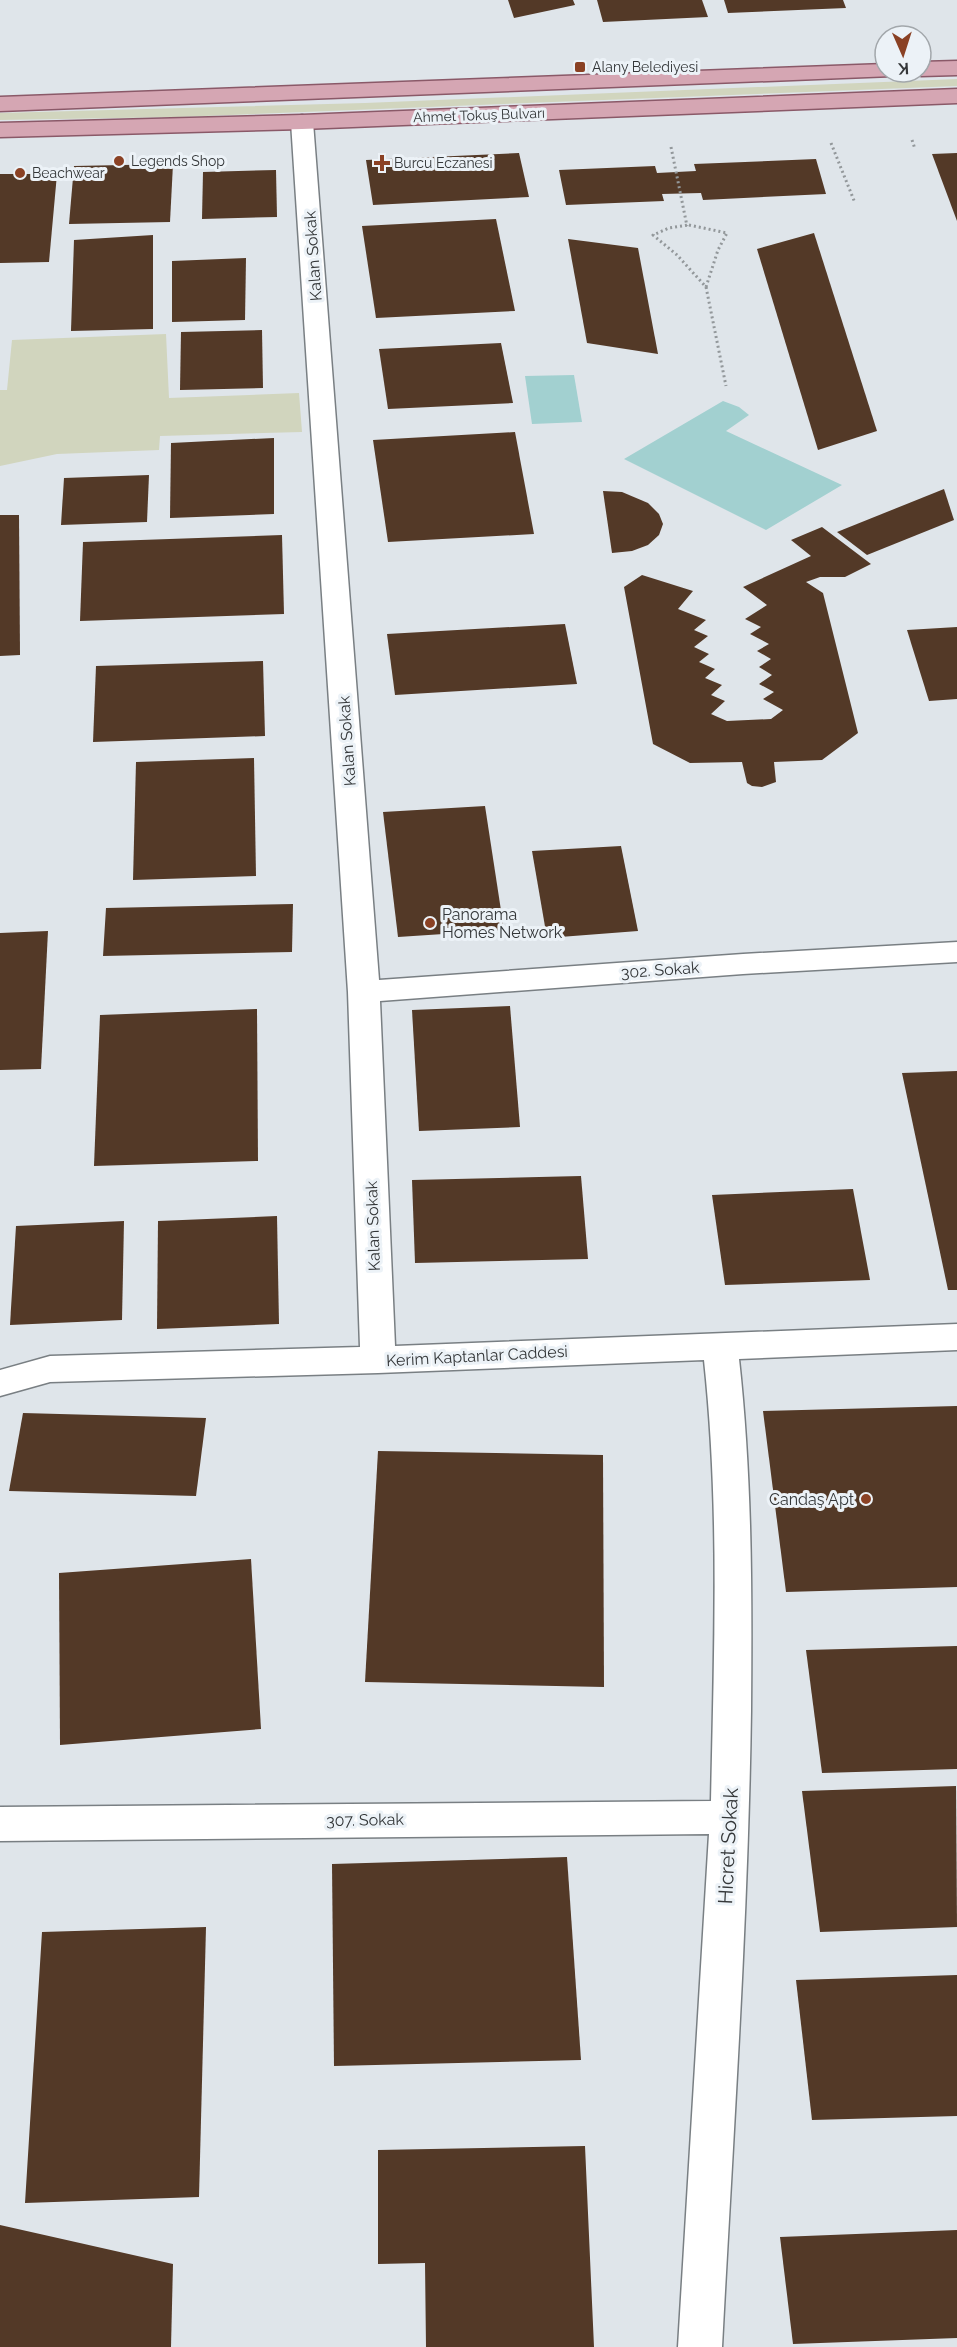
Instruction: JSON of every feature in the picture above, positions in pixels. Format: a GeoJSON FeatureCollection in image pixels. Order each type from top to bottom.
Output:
{"type":"FeatureCollection","features":[{"type":"Feature","properties":{"kind":"main road"},"geometry":{"type":"LineString","coordinates":[[933,69],[957,68]]}},
{"type":"Feature","properties":{"kind":"main road","name":"Ahmet Tokuş Bulvarı"},"geometry":{"type":"LineString","coordinates":[[0,104],[873,71]]}},
{"type":"Feature","properties":{"kind":"main road","name":"Ahmet Tokuş Bulvarı"},"geometry":{"type":"LineString","coordinates":[[0,130],[303,122],[957,96]]}},
{"type":"Feature","properties":{"kind":"street","name":"Kalan Sokak"},"geometry":{"type":"LineString","coordinates":[[303,122],[364,992],[378,1360]]}},
{"type":"Feature","properties":{"kind":"street","name":"302. Sokak"},"geometry":{"type":"LineString","coordinates":[[364,992],[743,964],[957,952]]}},
{"type":"Feature","properties":{"kind":"street","name":"Kerim Kaptanlar Caddesi"},"geometry":{"type":"LineString","coordinates":[[0,1383],[50,1369],[378,1360],[957,1337]]}},
{"type":"Feature","properties":{"kind":"street","name":"Hicret Sokak"},"geometry":{"type":"LineString","coordinates":[[700,2347],[730,1817],[734,1587],[730,1436],[720,1345]]}},
{"type":"Feature","properties":{"kind":"street","name":"307. Sokak"},"geometry":{"type":"LineString","coordinates":[[0,1824],[730,1817]]}},
{"type":"Feature","properties":{"kind":"path"},"geometry":{"type":"LineString","coordinates":[[828,137],[855,203]]}},
{"type":"Feature","properties":{"kind":"path"},"geometry":{"type":"LineString","coordinates":[[670,142],[687,226]]}},
{"type":"Feature","properties":{"kind":"path"},"geometry":{"type":"LineString","coordinates":[[706,287],[676,255],[653,236],[662,228],[714,227],[727,233],[717,250],[706,287],[726,386]]}},
{"type":"Feature","properties":{"kind":"green space"},"geometry":{"type":"Polygon","coordinates":[[[957,79],[957,86],[178,117],[0,120],[0,113],[365,103],[873,82],[933,84],[933,80],[957,79]]]}},
{"type":"Feature","properties":{"kind":"green space"},"geometry":{"type":"Polygon","coordinates":[[[166,334],[169,398],[299,393],[302,432],[160,436],[159,450],[57,454],[0,466],[0,390],[7,390],[12,340],[166,334]]]}},
{"type":"Feature","properties":{"kind":"water"},"geometry":{"type":"Polygon","coordinates":[[[574,375],[582,422],[532,424],[525,376],[574,375]]]}},
{"type":"Feature","properties":{"kind":"water"},"geometry":{"type":"Polygon","coordinates":[[[723,401],[739,407],[749,415],[726,431],[842,485],[766,530],[624,459],[723,401]]]}},
{"type":"Feature","properties":{"kind":"building"},"geometry":{"type":"Polygon","coordinates":[[[508,0],[573,0],[575,5],[514,18],[508,0]]]}},
{"type":"Feature","properties":{"kind":"building"},"geometry":{"type":"Polygon","coordinates":[[[597,0],[702,0],[708,17],[603,22],[597,0]]]}},
{"type":"Feature","properties":{"kind":"building"},"geometry":{"type":"Polygon","coordinates":[[[724,0],[843,0],[846,8],[728,13],[724,0]]]}},
{"type":"Feature","properties":{"kind":"building"},"geometry":{"type":"Polygon","coordinates":[[[519,153],[529,197],[373,205],[366,160],[519,153]]]}},
{"type":"Feature","properties":{"kind":"building"},"geometry":{"type":"Polygon","coordinates":[[[957,153],[957,221],[932,154],[957,153]]]}},
{"type":"Feature","properties":{"kind":"building"},"geometry":{"type":"Polygon","coordinates":[[[816,159],[826,194],[703,200],[701,193],[662,194],[664,201],[566,205],[559,170],[655,166],[657,173],[696,171],[694,164],[816,159]]]}},
{"type":"Feature","properties":{"kind":"building"},"geometry":{"type":"Polygon","coordinates":[[[173,164],[170,222],[69,224],[74,166],[173,164]]]}},
{"type":"Feature","properties":{"kind":"building"},"geometry":{"type":"Polygon","coordinates":[[[276,170],[277,217],[202,219],[203,172],[276,170]]]}},
{"type":"Feature","properties":{"kind":"building"},"geometry":{"type":"Polygon","coordinates":[[[0,174],[57,174],[49,262],[0,263],[0,174]]]}},
{"type":"Feature","properties":{"kind":"building"},"geometry":{"type":"Polygon","coordinates":[[[496,219],[515,311],[376,318],[362,226],[496,219]]]}},
{"type":"Feature","properties":{"kind":"building"},"geometry":{"type":"Polygon","coordinates":[[[814,233],[877,431],[818,450],[757,249],[814,233]]]}},
{"type":"Feature","properties":{"kind":"building"},"geometry":{"type":"Polygon","coordinates":[[[153,235],[153,329],[71,331],[74,240],[153,235]]]}},
{"type":"Feature","properties":{"kind":"building"},"geometry":{"type":"Polygon","coordinates":[[[568,239],[638,248],[658,354],[587,343],[568,239]]]}},
{"type":"Feature","properties":{"kind":"building"},"geometry":{"type":"Polygon","coordinates":[[[246,258],[245,320],[172,322],[172,261],[246,258]]]}},
{"type":"Feature","properties":{"kind":"building"},"geometry":{"type":"Polygon","coordinates":[[[262,330],[263,388],[180,390],[181,332],[262,330]]]}},
{"type":"Feature","properties":{"kind":"building"},"geometry":{"type":"Polygon","coordinates":[[[501,343],[513,403],[388,409],[379,349],[501,343]]]}},
{"type":"Feature","properties":{"kind":"building"},"geometry":{"type":"Polygon","coordinates":[[[515,432],[534,534],[388,542],[373,440],[515,432]]]}},
{"type":"Feature","properties":{"kind":"building"},"geometry":{"type":"Polygon","coordinates":[[[274,438],[274,514],[170,518],[171,443],[274,438]]]}},
{"type":"Feature","properties":{"kind":"building"},"geometry":{"type":"Polygon","coordinates":[[[149,475],[147,522],[61,525],[64,478],[149,475]]]}},
{"type":"Feature","properties":{"kind":"building"},"geometry":{"type":"Polygon","coordinates":[[[944,489],[954,520],[867,555],[837,532],[944,489]]]}},
{"type":"Feature","properties":{"kind":"building"},"geometry":{"type":"Polygon","coordinates":[[[603,491],[622,492],[648,503],[659,514],[663,524],[659,535],[648,545],[632,551],[612,553],[603,491]]]}},
{"type":"Feature","properties":{"kind":"building"},"geometry":{"type":"Polygon","coordinates":[[[0,515],[19,515],[20,655],[0,656],[0,515]]]}},
{"type":"Feature","properties":{"kind":"building"},"geometry":{"type":"Polygon","coordinates":[[[822,527],[871,564],[845,577],[820,577],[806,582],[823,593],[858,733],[822,760],[774,762],[776,782],[762,787],[747,783],[742,762],[690,763],[653,744],[624,587],[642,575],[693,591],[678,609],[706,620],[694,630],[708,636],[694,647],[709,654],[699,662],[715,669],[705,678],[722,685],[711,695],[725,701],[711,714],[727,721],[771,719],[783,710],[763,699],[774,692],[759,684],[772,675],[759,667],[771,659],[757,651],[769,644],[750,634],[761,627],[745,619],[767,605],[743,587],[811,556],[791,540],[822,527]]]}},
{"type":"Feature","properties":{"kind":"building"},"geometry":{"type":"Polygon","coordinates":[[[282,535],[284,614],[80,621],[83,542],[282,535]]]}},
{"type":"Feature","properties":{"kind":"building"},"geometry":{"type":"Polygon","coordinates":[[[565,624],[577,684],[395,695],[387,634],[565,624]]]}},
{"type":"Feature","properties":{"kind":"building"},"geometry":{"type":"Polygon","coordinates":[[[957,627],[957,699],[929,701],[907,630],[957,627]]]}},
{"type":"Feature","properties":{"kind":"building"},"geometry":{"type":"Polygon","coordinates":[[[263,661],[265,736],[93,742],[96,666],[263,661]]]}},
{"type":"Feature","properties":{"kind":"building"},"geometry":{"type":"Polygon","coordinates":[[[254,758],[256,876],[133,880],[136,762],[254,758]]]}},
{"type":"Feature","properties":{"kind":"building"},"geometry":{"type":"Polygon","coordinates":[[[485,806],[504,930],[398,937],[383,812],[485,806]]]}},
{"type":"Feature","properties":{"kind":"building"},"geometry":{"type":"Polygon","coordinates":[[[621,846],[638,931],[547,938],[532,851],[621,846]]]}},
{"type":"Feature","properties":{"kind":"building"},"geometry":{"type":"Polygon","coordinates":[[[293,904],[292,952],[103,956],[106,908],[293,904]]]}},
{"type":"Feature","properties":{"kind":"building"},"geometry":{"type":"Polygon","coordinates":[[[48,931],[41,1069],[0,1070],[0,933],[48,931]]]}},
{"type":"Feature","properties":{"kind":"building"},"geometry":{"type":"Polygon","coordinates":[[[510,1006],[520,1127],[419,1131],[412,1010],[510,1006]]]}},
{"type":"Feature","properties":{"kind":"building"},"geometry":{"type":"Polygon","coordinates":[[[257,1009],[258,1161],[94,1166],[100,1015],[257,1009]]]}},
{"type":"Feature","properties":{"kind":"building"},"geometry":{"type":"Polygon","coordinates":[[[957,1071],[957,1290],[948,1290],[902,1073],[957,1071]]]}},
{"type":"Feature","properties":{"kind":"building"},"geometry":{"type":"Polygon","coordinates":[[[581,1176],[588,1259],[415,1263],[412,1180],[581,1176]]]}},
{"type":"Feature","properties":{"kind":"building"},"geometry":{"type":"Polygon","coordinates":[[[853,1189],[870,1280],[725,1285],[712,1195],[853,1189]]]}},
{"type":"Feature","properties":{"kind":"building"},"geometry":{"type":"Polygon","coordinates":[[[277,1216],[279,1324],[157,1329],[158,1221],[277,1216]]]}},
{"type":"Feature","properties":{"kind":"building"},"geometry":{"type":"Polygon","coordinates":[[[124,1221],[122,1320],[10,1325],[16,1226],[124,1221]]]}},
{"type":"Feature","properties":{"kind":"building","name":"Candaş Apt"},"geometry":{"type":"Polygon","coordinates":[[[957,1406],[957,1587],[786,1592],[763,1411],[957,1406]]]}},
{"type":"Feature","properties":{"kind":"building"},"geometry":{"type":"Polygon","coordinates":[[[23,1413],[206,1418],[196,1496],[9,1491],[23,1413]]]}},
{"type":"Feature","properties":{"kind":"building"},"geometry":{"type":"Polygon","coordinates":[[[378,1451],[603,1455],[604,1687],[365,1682],[378,1451]]]}},
{"type":"Feature","properties":{"kind":"building"},"geometry":{"type":"Polygon","coordinates":[[[251,1559],[261,1729],[60,1745],[59,1573],[251,1559]]]}},
{"type":"Feature","properties":{"kind":"building"},"geometry":{"type":"Polygon","coordinates":[[[957,1646],[957,1769],[822,1773],[806,1650],[957,1646]]]}},
{"type":"Feature","properties":{"kind":"building"},"geometry":{"type":"Polygon","coordinates":[[[956,1786],[957,1927],[820,1932],[802,1791],[956,1786]]]}},
{"type":"Feature","properties":{"kind":"building"},"geometry":{"type":"Polygon","coordinates":[[[567,1857],[581,2060],[334,2066],[332,1864],[567,1857]]]}},
{"type":"Feature","properties":{"kind":"building"},"geometry":{"type":"Polygon","coordinates":[[[206,1927],[199,2197],[25,2203],[42,1932],[206,1927]]]}},
{"type":"Feature","properties":{"kind":"building"},"geometry":{"type":"Polygon","coordinates":[[[957,1975],[957,2116],[812,2120],[796,1980],[957,1975]]]}},
{"type":"Feature","properties":{"kind":"building"},"geometry":{"type":"Polygon","coordinates":[[[585,2146],[594,2347],[426,2347],[425,2263],[378,2264],[378,2150],[585,2146]]]}},
{"type":"Feature","properties":{"kind":"building"},"geometry":{"type":"Polygon","coordinates":[[[0,2225],[173,2264],[171,2347],[0,2347],[0,2225]]]}},
{"type":"Feature","properties":{"kind":"building"},"geometry":{"type":"Polygon","coordinates":[[[957,2230],[957,2338],[793,2344],[780,2237],[957,2230]]]}},
{"type":"Feature","properties":{"kind":"place","name":"Alany Belediyesi"},"geometry":{"type":"Point","coordinates":[580,67]}},
{"type":"Feature","properties":{"kind":"place","name":"Legends Shop"},"geometry":{"type":"Point","coordinates":[119,161]}},
{"type":"Feature","properties":{"kind":"place","name":"Burcu Eczanesi"},"geometry":{"type":"Point","coordinates":[382,163]}},
{"type":"Feature","properties":{"kind":"place","name":"Beachwear"},"geometry":{"type":"Point","coordinates":[20,173]}},
{"type":"Feature","properties":{"kind":"place","name":"Panorama Homes Network"},"geometry":{"type":"Point","coordinates":[430,923]}},
{"type":"Feature","properties":{"kind":"place","name":"Candaş Apt"},"geometry":{"type":"Point","coordinates":[866,1499]}}]}
